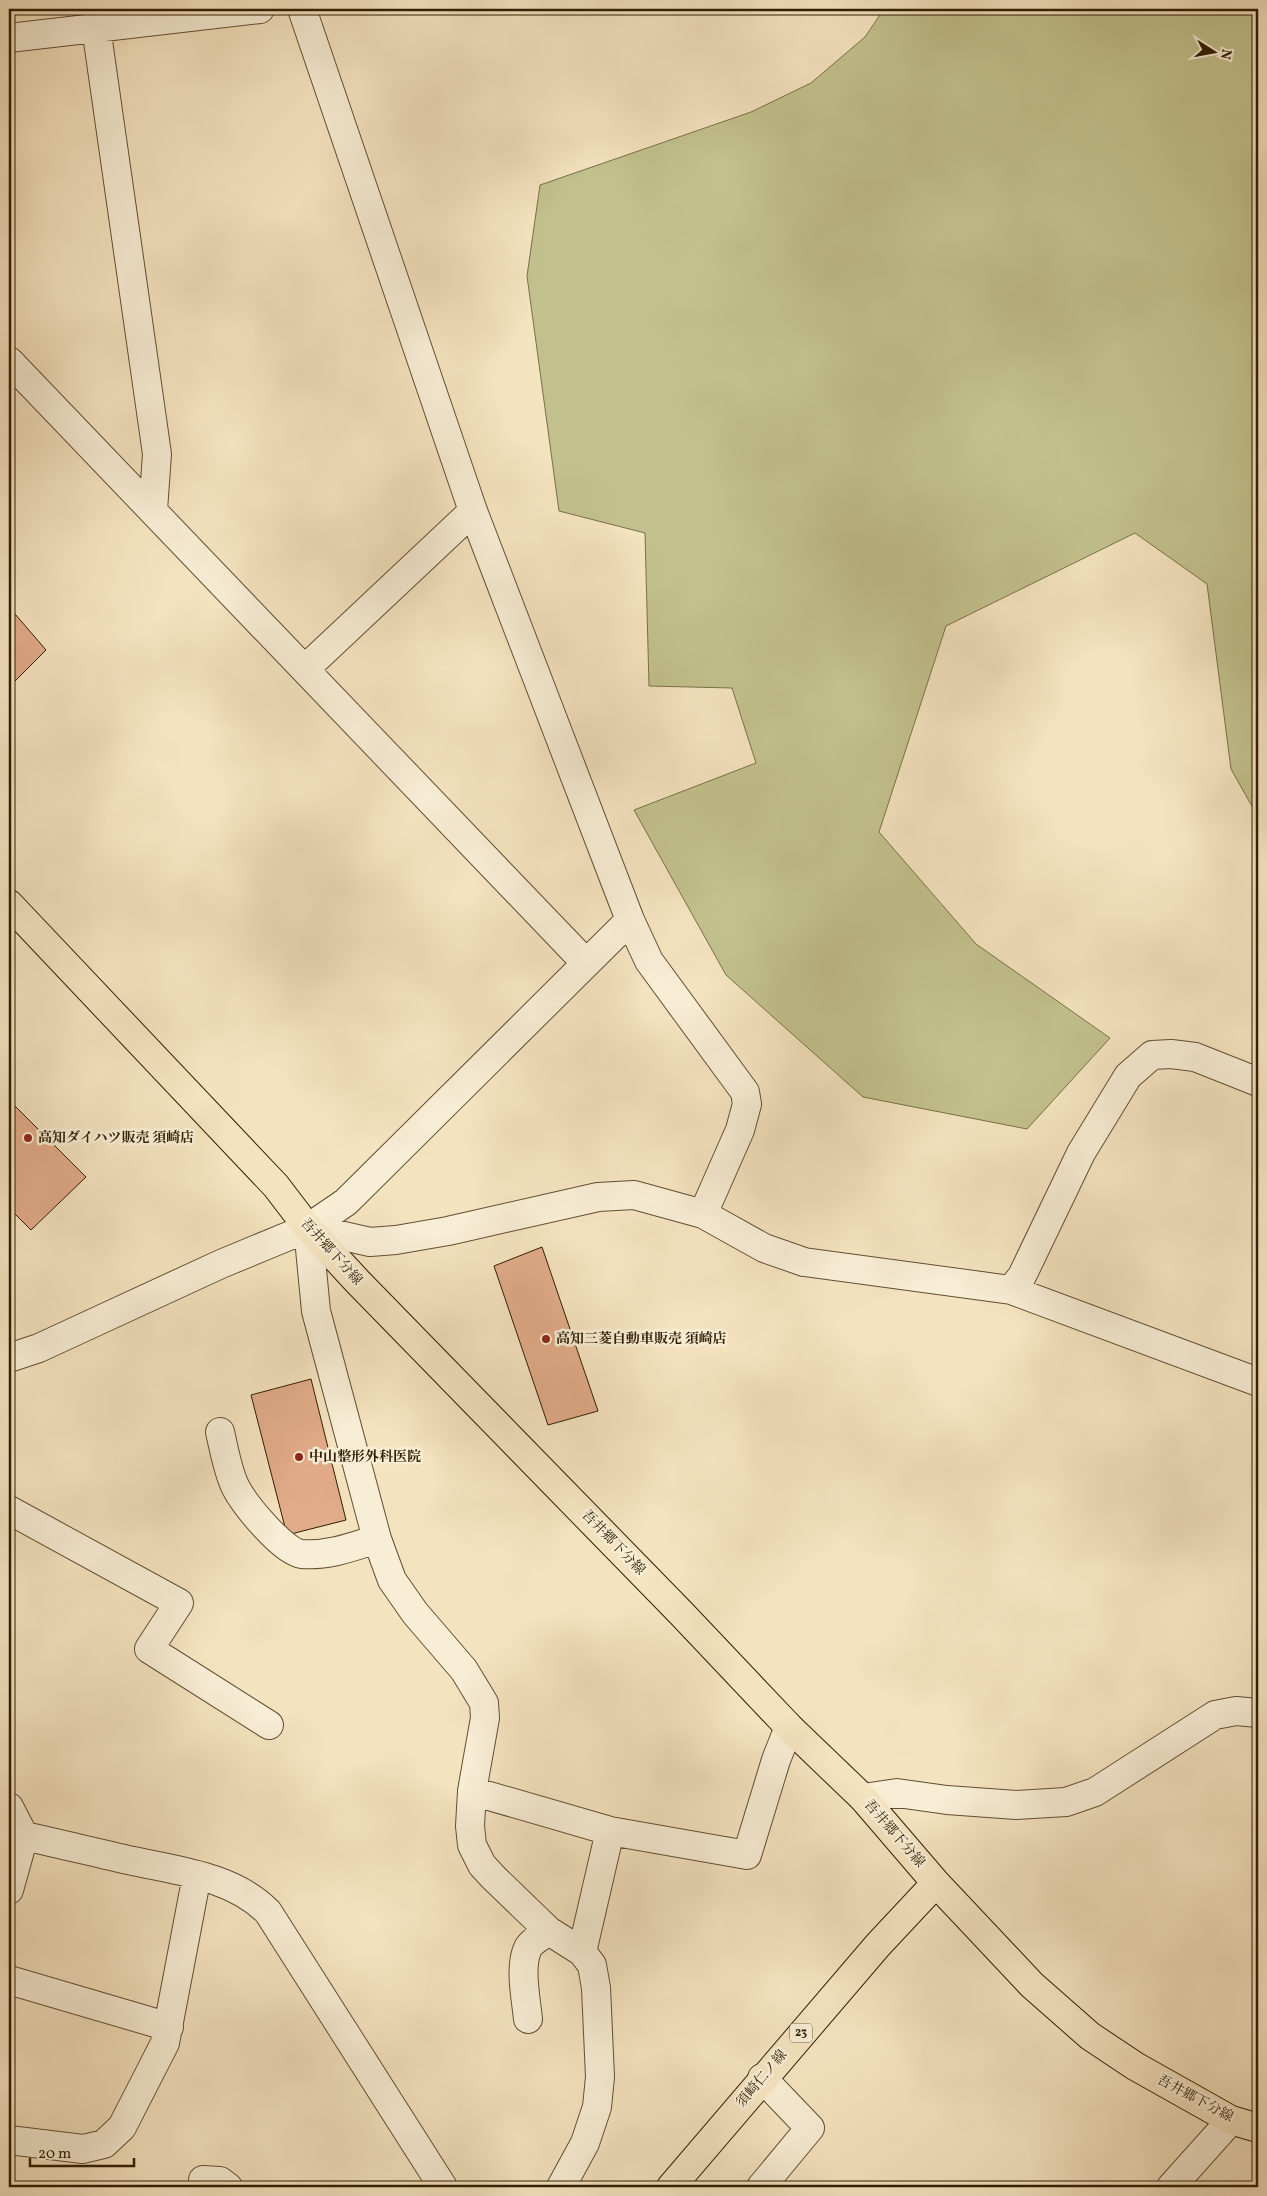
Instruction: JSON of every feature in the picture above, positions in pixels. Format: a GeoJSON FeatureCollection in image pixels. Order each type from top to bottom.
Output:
{"type":"FeatureCollection","features":[{"type":"Feature","properties":{"kind":"main road","name":"吾井郷下分線"},"geometry":{"type":"LineString","coordinates":[[9,904],[276,1186],[308,1228],[358,1282],[790,1727],[863,1798],[936,1883],[1032,1985],[1090,2036],[1134,2066],[1231,2120],[1258,2128]]}},
{"type":"Feature","properties":{"kind":"main road","name":"須崎仁ノ線"},"geometry":{"type":"LineString","coordinates":[[671,2187],[878,1944],[936,1883]]}},
{"type":"Feature","properties":{"kind":"street"},"geometry":{"type":"LineString","coordinates":[[9,38],[96,26],[260,9]]}},
{"type":"Feature","properties":{"kind":"street"},"geometry":{"type":"LineString","coordinates":[[302,9],[473,511],[630,920],[649,960],[744,1092],[747,1104],[740,1130],[703,1214]]}},
{"type":"Feature","properties":{"kind":"street"},"geometry":{"type":"LineString","coordinates":[[96,26],[157,454],[153,510]]}},
{"type":"Feature","properties":{"kind":"street"},"geometry":{"type":"LineString","coordinates":[[9,361],[586,963]]}},
{"type":"Feature","properties":{"kind":"street"},"geometry":{"type":"LineString","coordinates":[[305,669],[473,511]]}},
{"type":"Feature","properties":{"kind":"street"},"geometry":{"type":"LineString","coordinates":[[9,1358],[39,1348],[221,1264],[308,1228],[346,1202],[630,920]]}},
{"type":"Feature","properties":{"kind":"street"},"geometry":{"type":"LineString","coordinates":[[1011,1290],[1022,1276],[1090,1138],[1128,1076],[1152,1054],[1171,1054],[1195,1058],[1258,1082]]}},
{"type":"Feature","properties":{"kind":"street"},"geometry":{"type":"LineString","coordinates":[[308,1228],[370,1242],[396,1240],[448,1231],[598,1197],[634,1195],[703,1214],[764,1248],[804,1262],[1011,1290],[1258,1382]]}},
{"type":"Feature","properties":{"kind":"street"},"geometry":{"type":"LineString","coordinates":[[308,1228],[316,1311],[377,1539],[392,1580],[415,1613],[464,1670],[484,1703],[485,1718],[472,1791],[470,1826],[472,1846],[482,1865],[549,1930],[582,1952],[592,1965],[596,1988],[600,2077],[597,2107],[585,2143],[561,2187]]}},
{"type":"Feature","properties":{"kind":"street"},"geometry":{"type":"LineString","coordinates":[[220,1432],[235,1487],[263,1524],[288,1549],[301,1554],[333,1553],[377,1539]]}},
{"type":"Feature","properties":{"kind":"street"},"geometry":{"type":"LineString","coordinates":[[9,1510],[179,1603],[149,1649],[269,1725]]}},
{"type":"Feature","properties":{"kind":"street"},"geometry":{"type":"LineString","coordinates":[[863,1798],[897,1793],[947,1800],[1016,1805],[1066,1802],[1095,1792],[1215,1715],[1236,1711],[1258,1713]]}},
{"type":"Feature","properties":{"kind":"street"},"geometry":{"type":"LineString","coordinates":[[472,1791],[610,1831],[747,1855],[776,1760],[790,1727]]}},
{"type":"Feature","properties":{"kind":"street"},"geometry":{"type":"LineString","coordinates":[[9,1807],[16,1842],[9,1890]]}},
{"type":"Feature","properties":{"kind":"street"},"geometry":{"type":"LineString","coordinates":[[582,1952],[610,1831]]}},
{"type":"Feature","properties":{"kind":"street"},"geometry":{"type":"LineString","coordinates":[[16,1842],[197,1875],[238,1890],[256,1900],[268,1912],[443,2187]]}},
{"type":"Feature","properties":{"kind":"street"},"geometry":{"type":"LineString","coordinates":[[9,2140],[83,2149],[104,2144],[122,2126],[164,2043],[169,2027],[197,1875]]}},
{"type":"Feature","properties":{"kind":"street"},"geometry":{"type":"LineString","coordinates":[[528,2019],[524,1983],[524,1960],[528,1946],[549,1930]]}},
{"type":"Feature","properties":{"kind":"street"},"geometry":{"type":"LineString","coordinates":[[9,1980],[169,2027]]}},
{"type":"Feature","properties":{"kind":"street"},"geometry":{"type":"LineString","coordinates":[[761,2187],[810,2128],[762,2078]]}},
{"type":"Feature","properties":{"kind":"street"},"geometry":{"type":"LineString","coordinates":[[1171,2187],[1231,2120]]}},
{"type":"Feature","properties":{"kind":"shaded area"},"geometry":{"type":"Polygon","coordinates":[[[884,9],[1258,9],[1258,817],[1231,769],[1207,584],[1135,533],[946,626],[879,832],[976,944],[1110,1038],[1027,1129],[863,1097],[726,975],[634,810],[756,763],[732,688],[649,686],[645,533],[559,511],[527,276],[540,185],[751,112],[811,83],[865,37],[884,9]]]}},
{"type":"Feature","properties":{"kind":"building"},"geometry":{"type":"Polygon","coordinates":[[[9,607],[46,650],[9,687],[9,607]]]}},
{"type":"Feature","properties":{"kind":"building","name":"高知ダイハツ販売 須崎店"},"geometry":{"type":"Polygon","coordinates":[[[9,1100],[86,1177],[31,1230],[9,1208],[9,1100]]]}},
{"type":"Feature","properties":{"kind":"building","name":"高知三菱自動車販売 須崎店"},"geometry":{"type":"Polygon","coordinates":[[[542,1247],[598,1411],[548,1425],[494,1266],[542,1247]]]}},
{"type":"Feature","properties":{"kind":"building","name":"中山整形外科医院"},"geometry":{"type":"Polygon","coordinates":[[[311,1379],[346,1520],[287,1535],[251,1395],[311,1379]]]}},
{"type":"Feature","properties":{"kind":"place","name":"高知ダイハツ販売 須崎店"},"geometry":{"type":"Point","coordinates":[28,1138]}},
{"type":"Feature","properties":{"kind":"place","name":"高知三菱自動車販売 須崎店"},"geometry":{"type":"Point","coordinates":[546,1339]}},
{"type":"Feature","properties":{"kind":"place","name":"中山整形外科医院"},"geometry":{"type":"Point","coordinates":[299,1457]}}]}
